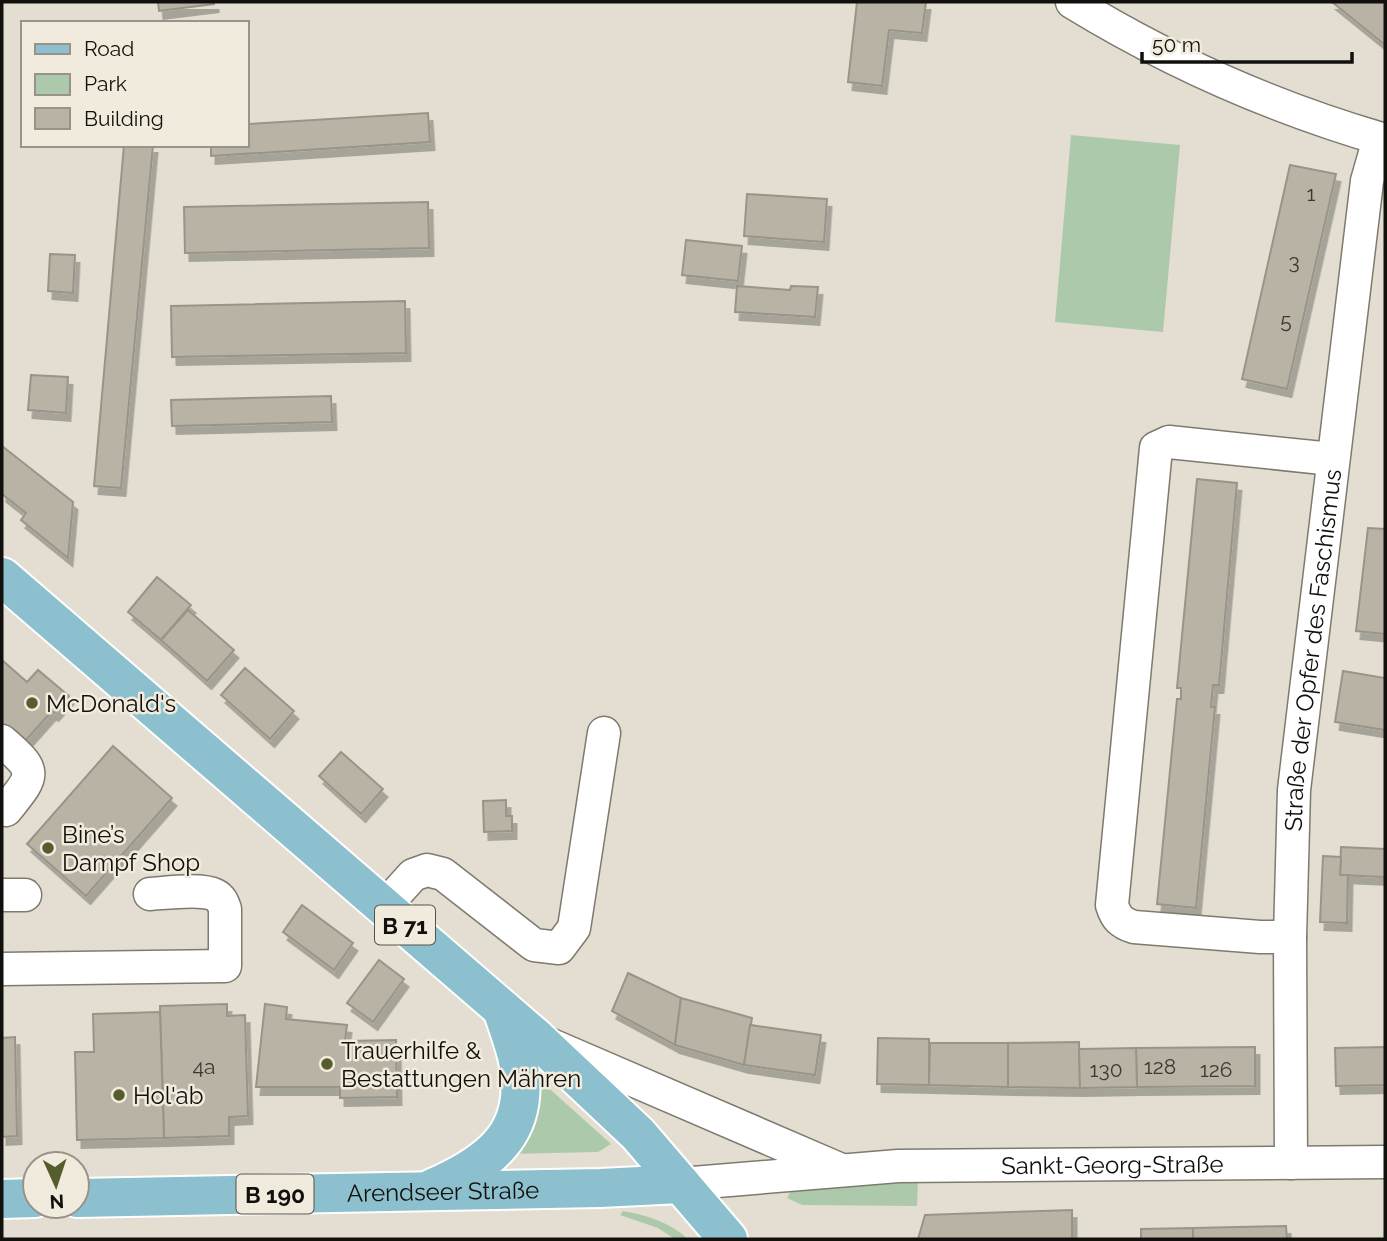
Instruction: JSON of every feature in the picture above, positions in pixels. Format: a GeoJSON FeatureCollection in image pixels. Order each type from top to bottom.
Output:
{"type":"FeatureCollection","features":[{"type":"Feature","properties":{"kind":"main road","name":"B 71"},"geometry":{"type":"LineString","coordinates":[[2,577],[537,1039],[638,1134],[728,1239]]}},
{"type":"Feature","properties":{"kind":"main road"},"geometry":{"type":"LineString","coordinates":[[425,1192],[463,1175],[494,1153],[515,1120],[521,1101],[521,1081],[517,1055],[502,1009]]}},
{"type":"Feature","properties":{"kind":"main road","name":"Arendseer Straße"},"geometry":{"type":"LineString","coordinates":[[91,1198],[600,1188],[681,1184]]}},
{"type":"Feature","properties":{"kind":"main road"},"geometry":{"type":"LineString","coordinates":[[2,1199],[21,1198]]}},
{"type":"Feature","properties":{"kind":"street"},"geometry":{"type":"LineString","coordinates":[[1072,2],[1217,79],[1281,106],[1382,140]]}},
{"type":"Feature","properties":{"kind":"street","name":"Straße der Opfer des Faschismus"},"geometry":{"type":"LineString","coordinates":[[1291,1163],[1290,937],[1294,790],[1367,181],[1382,140]]}},
{"type":"Feature","properties":{"kind":"street"},"geometry":{"type":"LineString","coordinates":[[1290,937],[1134,927],[1122,923],[1115,916],[1112,905],[1156,448],[1169,442],[1332,460]]}},
{"type":"Feature","properties":{"kind":"street"},"geometry":{"type":"LineString","coordinates":[[384,907],[413,875],[427,870],[443,874],[534,945],[559,948],[574,928],[604,733]]}},
{"type":"Feature","properties":{"kind":"street"},"geometry":{"type":"LineString","coordinates":[[2,741],[26,761],[30,773],[27,784],[6,810]]}},
{"type":"Feature","properties":{"kind":"street"},"geometry":{"type":"LineString","coordinates":[[2,969],[225,966],[225,909],[222,900],[204,893],[150,894]]}},
{"type":"Feature","properties":{"kind":"street","name":"Sankt-Georg-Straße"},"geometry":{"type":"LineString","coordinates":[[537,1039],[840,1169]]}},
{"type":"Feature","properties":{"kind":"street","name":"Sankt-Georg-Straße"},"geometry":{"type":"LineString","coordinates":[[681,1184],[840,1169],[1385,1162]]}},
{"type":"Feature","properties":{"kind":"green space"},"geometry":{"type":"Polygon","coordinates":[[[1071,135],[1180,145],[1163,332],[1055,322],[1071,135]]]}},
{"type":"Feature","properties":{"kind":"green space"},"geometry":{"type":"Polygon","coordinates":[[[533,1074],[611,1144],[598,1152],[506,1154],[533,1074]]]}},
{"type":"Feature","properties":{"kind":"green space"},"geometry":{"type":"Polygon","coordinates":[[[918,1178],[917,1206],[802,1205],[787,1198],[791,1191],[819,1185],[918,1178]]]}},
{"type":"Feature","properties":{"kind":"green space"},"geometry":{"type":"Polygon","coordinates":[[[623,1211],[657,1220],[688,1239],[675,1239],[658,1228],[620,1215],[623,1211]]]}},
{"type":"Feature","properties":{"kind":"building"},"geometry":{"type":"Polygon","coordinates":[[[158,2],[214,2],[214,4],[159,11],[158,2]]]}},
{"type":"Feature","properties":{"kind":"building"},"geometry":{"type":"Polygon","coordinates":[[[857,2],[926,2],[922,33],[889,30],[882,86],[848,82],[857,2]]]}},
{"type":"Feature","properties":{"kind":"building"},"geometry":{"type":"Polygon","coordinates":[[[1332,2],[1385,2],[1385,45],[1332,2]]]}},
{"type":"Feature","properties":{"kind":"building"},"geometry":{"type":"Polygon","coordinates":[[[428,113],[430,142],[211,156],[211,147],[248,147],[248,124],[428,113]]]}},
{"type":"Feature","properties":{"kind":"building"},"geometry":{"type":"Polygon","coordinates":[[[124,147],[153,147],[121,488],[94,486],[124,147]]]}},
{"type":"Feature","properties":{"kind":"building"},"geometry":{"type":"Polygon","coordinates":[[[1290,165],[1336,174],[1287,389],[1242,379],[1290,165]]]}},
{"type":"Feature","properties":{"kind":"building"},"geometry":{"type":"Polygon","coordinates":[[[747,194],[827,199],[824,242],[744,236],[747,194]]]}},
{"type":"Feature","properties":{"kind":"building"},"geometry":{"type":"Polygon","coordinates":[[[428,202],[429,248],[185,253],[184,207],[428,202]]]}},
{"type":"Feature","properties":{"kind":"building"},"geometry":{"type":"Polygon","coordinates":[[[686,240],[742,246],[738,281],[682,275],[686,240]]]}},
{"type":"Feature","properties":{"kind":"building"},"geometry":{"type":"Polygon","coordinates":[[[50,254],[75,255],[73,293],[48,291],[50,254]]]}},
{"type":"Feature","properties":{"kind":"building"},"geometry":{"type":"Polygon","coordinates":[[[737,286],[790,290],[791,286],[818,287],[815,317],[735,312],[737,286]]]}},
{"type":"Feature","properties":{"kind":"building"},"geometry":{"type":"Polygon","coordinates":[[[405,301],[406,353],[172,357],[171,306],[405,301]]]}},
{"type":"Feature","properties":{"kind":"building"},"geometry":{"type":"Polygon","coordinates":[[[31,375],[68,377],[66,413],[28,410],[31,375]]]}},
{"type":"Feature","properties":{"kind":"building"},"geometry":{"type":"Polygon","coordinates":[[[331,396],[332,422],[172,426],[171,400],[331,396]]]}},
{"type":"Feature","properties":{"kind":"building"},"geometry":{"type":"Polygon","coordinates":[[[2,446],[73,502],[68,558],[21,520],[26,513],[2,494],[2,446]]]}},
{"type":"Feature","properties":{"kind":"building"},"geometry":{"type":"Polygon","coordinates":[[[1197,479],[1237,483],[1219,685],[1213,685],[1211,707],[1215,707],[1196,908],[1157,904],[1177,699],[1181,699],[1181,688],[1177,688],[1197,479]]]}},
{"type":"Feature","properties":{"kind":"building"},"geometry":{"type":"Polygon","coordinates":[[[1368,528],[1385,529],[1385,634],[1356,631],[1368,528]]]}},
{"type":"Feature","properties":{"kind":"building"},"geometry":{"type":"Polygon","coordinates":[[[157,577],[191,605],[161,640],[128,612],[157,577]]]}},
{"type":"Feature","properties":{"kind":"building"},"geometry":{"type":"Polygon","coordinates":[[[188,610],[234,650],[207,681],[161,640],[188,610]]]}},
{"type":"Feature","properties":{"kind":"building","name":"McDonald's"},"geometry":{"type":"Polygon","coordinates":[[[2,660],[27,682],[38,670],[69,696],[18,749],[2,735],[2,660]]]}},
{"type":"Feature","properties":{"kind":"building"},"geometry":{"type":"Polygon","coordinates":[[[245,668],[294,711],[270,739],[221,695],[245,668]]]}},
{"type":"Feature","properties":{"kind":"building"},"geometry":{"type":"Polygon","coordinates":[[[1343,671],[1385,678],[1385,730],[1335,722],[1343,671]]]}},
{"type":"Feature","properties":{"kind":"building"},"geometry":{"type":"Polygon","coordinates":[[[113,746],[172,798],[86,896],[27,844],[113,746]]]}},
{"type":"Feature","properties":{"kind":"building"},"geometry":{"type":"Polygon","coordinates":[[[341,752],[383,789],[361,814],[319,776],[341,752]]]}},
{"type":"Feature","properties":{"kind":"building"},"geometry":{"type":"Polygon","coordinates":[[[506,800],[506,816],[512,816],[512,831],[484,832],[483,801],[506,800]]]}},
{"type":"Feature","properties":{"kind":"building"},"geometry":{"type":"Polygon","coordinates":[[[1341,847],[1385,849],[1385,877],[1340,875],[1341,847]]]}},
{"type":"Feature","properties":{"kind":"building"},"geometry":{"type":"Polygon","coordinates":[[[1323,856],[1341,857],[1340,875],[1348,875],[1347,923],[1320,922],[1323,856]]]}},
{"type":"Feature","properties":{"kind":"building"},"geometry":{"type":"Polygon","coordinates":[[[302,905],[353,943],[334,970],[283,932],[302,905]]]}},
{"type":"Feature","properties":{"kind":"building"},"geometry":{"type":"Polygon","coordinates":[[[379,960],[404,979],[373,1022],[347,1003],[379,960]]]}},
{"type":"Feature","properties":{"kind":"building"},"geometry":{"type":"Polygon","coordinates":[[[628,973],[681,998],[675,1045],[612,1011],[628,973]]]}},
{"type":"Feature","properties":{"kind":"building"},"geometry":{"type":"Polygon","coordinates":[[[681,998],[752,1018],[744,1065],[675,1045],[681,998]]]}},
{"type":"Feature","properties":{"kind":"building"},"geometry":{"type":"Polygon","coordinates":[[[227,1004],[227,1016],[245,1015],[248,1116],[229,1117],[229,1136],[164,1138],[160,1006],[227,1004]]]}},
{"type":"Feature","properties":{"kind":"building","name":"Trauerhilfe & Bestattungen Mähren"},"geometry":{"type":"Polygon","coordinates":[[[265,1004],[287,1007],[286,1019],[347,1025],[345,1041],[396,1040],[397,1097],[340,1098],[340,1087],[256,1087],[265,1004]]]}},
{"type":"Feature","properties":{"kind":"building","name":"Hol'ab"},"geometry":{"type":"Polygon","coordinates":[[[160,1012],[164,1138],[77,1140],[75,1052],[94,1052],[93,1014],[160,1012]]]}},
{"type":"Feature","properties":{"kind":"building"},"geometry":{"type":"Polygon","coordinates":[[[750,1025],[821,1035],[815,1075],[744,1065],[750,1025]]]}},
{"type":"Feature","properties":{"kind":"building"},"geometry":{"type":"Polygon","coordinates":[[[15,1037],[17,1136],[2,1137],[2,1038],[15,1037]]]}},
{"type":"Feature","properties":{"kind":"building"},"geometry":{"type":"Polygon","coordinates":[[[878,1038],[929,1039],[929,1085],[877,1084],[878,1038]]]}},
{"type":"Feature","properties":{"kind":"building"},"geometry":{"type":"Polygon","coordinates":[[[1079,1042],[1080,1088],[1008,1087],[1008,1043],[1079,1042]]]}},
{"type":"Feature","properties":{"kind":"building"},"geometry":{"type":"Polygon","coordinates":[[[930,1043],[1008,1043],[1008,1087],[929,1085],[930,1043]]]}},
{"type":"Feature","properties":{"kind":"building"},"geometry":{"type":"Polygon","coordinates":[[[1255,1047],[1255,1086],[1137,1087],[1136,1048],[1255,1047]]]}},
{"type":"Feature","properties":{"kind":"building"},"geometry":{"type":"Polygon","coordinates":[[[1385,1047],[1385,1085],[1336,1086],[1335,1048],[1385,1047]]]}},
{"type":"Feature","properties":{"kind":"building"},"geometry":{"type":"Polygon","coordinates":[[[1136,1048],[1137,1087],[1080,1088],[1079,1049],[1136,1048]]]}},
{"type":"Feature","properties":{"kind":"building"},"geometry":{"type":"Polygon","coordinates":[[[1072,1210],[1072,1239],[918,1239],[925,1215],[1072,1210]]]}},
{"type":"Feature","properties":{"kind":"building"},"geometry":{"type":"Polygon","coordinates":[[[1286,1226],[1287,1239],[1193,1239],[1193,1228],[1286,1226]]]}},
{"type":"Feature","properties":{"kind":"building"},"geometry":{"type":"Polygon","coordinates":[[[1193,1228],[1193,1239],[1141,1239],[1141,1229],[1193,1228]]]}},
{"type":"Feature","properties":{"kind":"place","name":"McDonald's"},"geometry":{"type":"Point","coordinates":[32,703]}},
{"type":"Feature","properties":{"kind":"place","name":"Bine’s Dampf Shop"},"geometry":{"type":"Point","coordinates":[48,848]}},
{"type":"Feature","properties":{"kind":"place","name":"Trauerhilfe & Bestattungen Mähren"},"geometry":{"type":"Point","coordinates":[327,1064]}},
{"type":"Feature","properties":{"kind":"place","name":"Hol'ab"},"geometry":{"type":"Point","coordinates":[119,1095]}}]}
